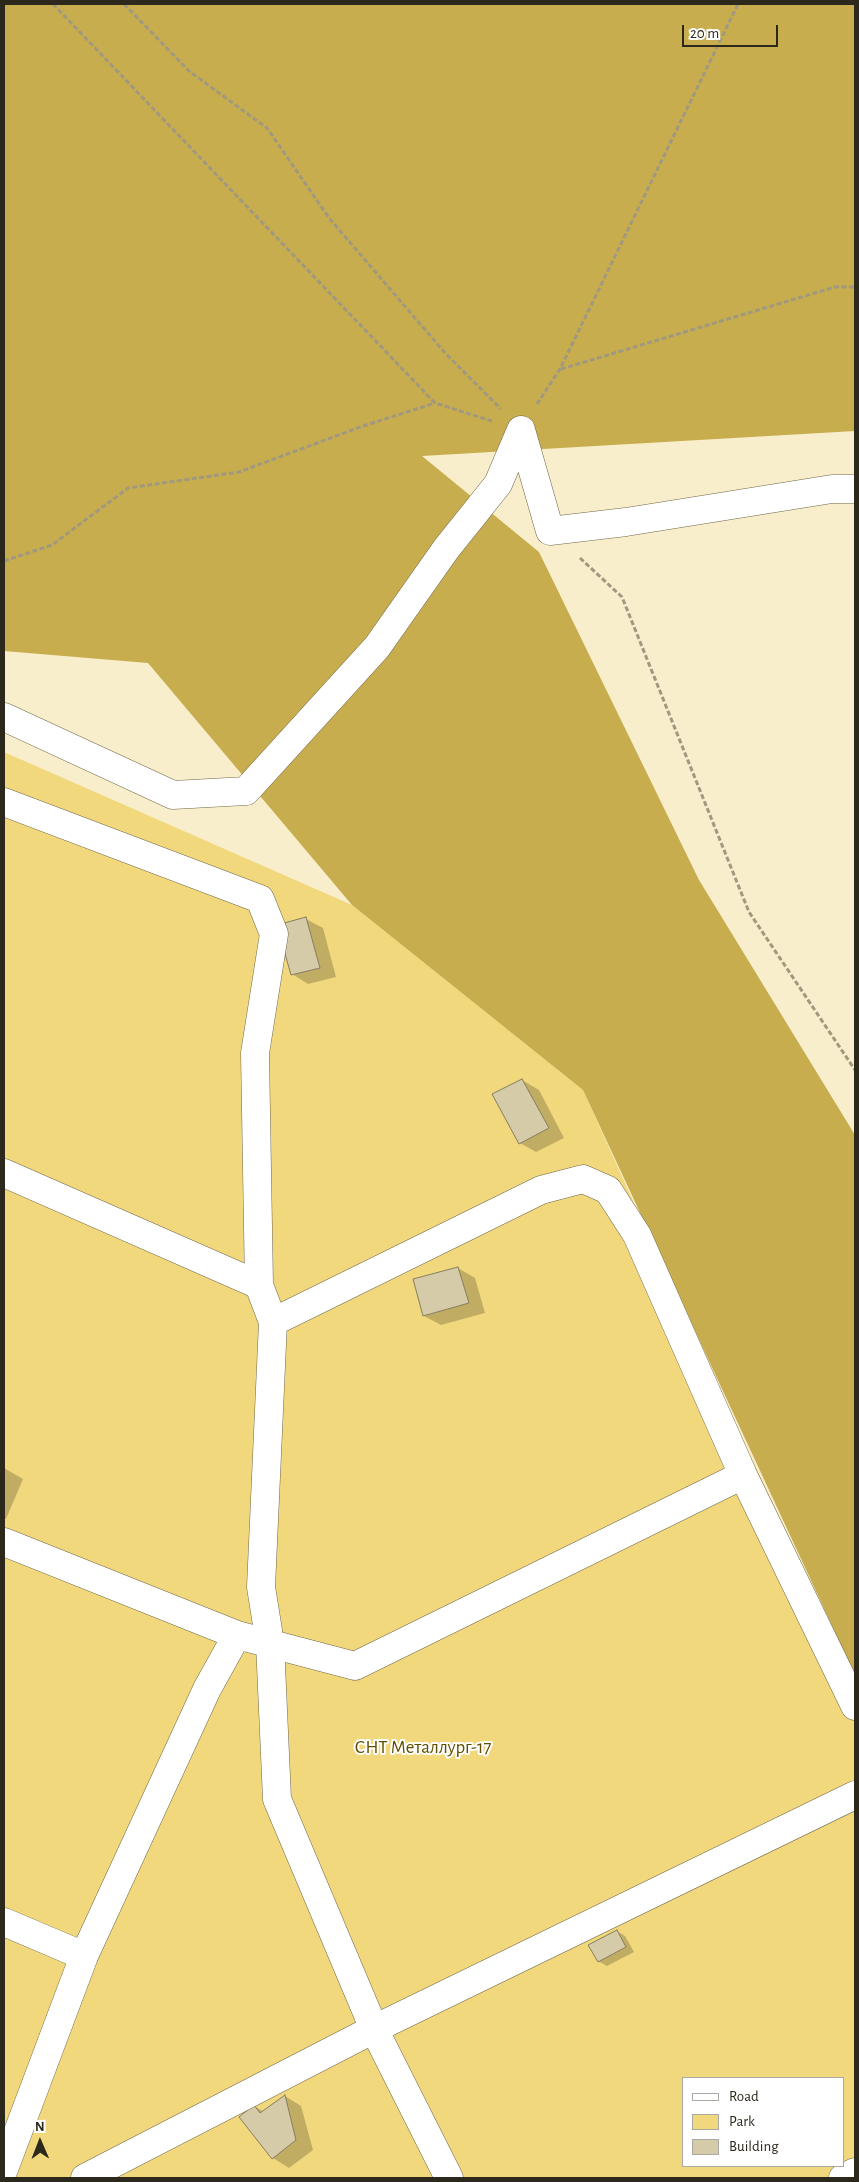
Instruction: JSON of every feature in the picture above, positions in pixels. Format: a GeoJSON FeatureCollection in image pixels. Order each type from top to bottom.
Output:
{"type":"FeatureCollection","features":[{"type":"Feature","properties":{"kind":"lane"},"geometry":{"type":"LineString","coordinates":[[521,430],[550,531],[626,522],[832,489],[855,489]]}},
{"type":"Feature","properties":{"kind":"lane"},"geometry":{"type":"LineString","coordinates":[[4,717],[173,795],[246,792],[377,647],[446,549],[498,484],[521,430]]}},
{"type":"Feature","properties":{"kind":"lane"},"geometry":{"type":"LineString","coordinates":[[4,802],[260,899],[274,934],[255,1053],[259,1285],[273,1322],[261,1587],[270,1643],[277,1799],[374,2029],[449,2178]]}},
{"type":"Feature","properties":{"kind":"lane"},"geometry":{"type":"LineString","coordinates":[[4,1173],[259,1285]]}},
{"type":"Feature","properties":{"kind":"lane"},"geometry":{"type":"LineString","coordinates":[[273,1322],[541,1190],[583,1179],[608,1190],[637,1235],[743,1476],[855,1706]]}},
{"type":"Feature","properties":{"kind":"lane"},"geometry":{"type":"LineString","coordinates":[[4,1542],[238,1634],[355,1666],[743,1476]]}},
{"type":"Feature","properties":{"kind":"lane"},"geometry":{"type":"LineString","coordinates":[[4,2169],[84,1956],[207,1689],[238,1634]]}},
{"type":"Feature","properties":{"kind":"lane"},"geometry":{"type":"LineString","coordinates":[[85,2178],[374,2029],[855,1795]]}},
{"type":"Feature","properties":{"kind":"lane"},"geometry":{"type":"LineString","coordinates":[[4,1922],[84,1956]]}},
{"type":"Feature","properties":{"kind":"lane"},"geometry":{"type":"LineString","coordinates":[[843,2178],[855,2172]]}},
{"type":"Feature","properties":{"kind":"path"},"geometry":{"type":"LineString","coordinates":[[53,4],[435,403],[521,430]]}},
{"type":"Feature","properties":{"kind":"path"},"geometry":{"type":"LineString","coordinates":[[124,4],[189,71],[267,128],[329,218],[446,354],[521,430]]}},
{"type":"Feature","properties":{"kind":"path"},"geometry":{"type":"LineString","coordinates":[[521,430],[560,369],[738,4]]}},
{"type":"Feature","properties":{"kind":"path"},"geometry":{"type":"LineString","coordinates":[[560,369],[835,287],[855,287]]}},
{"type":"Feature","properties":{"kind":"path"},"geometry":{"type":"LineString","coordinates":[[4,560],[52,545],[128,488],[239,472],[363,426],[435,403]]}},
{"type":"Feature","properties":{"kind":"path"},"geometry":{"type":"LineString","coordinates":[[550,531],[622,597],[749,912],[855,1070]]}},
{"type":"Feature","properties":{"kind":"green space","name":"СНТ Металлург-17"},"geometry":{"type":"Polygon","coordinates":[[[4,752],[352,905],[583,1090],[702,1354],[855,1676],[855,2178],[4,2178],[4,752]]]}},
{"type":"Feature","properties":{"kind":"shaded area"},"geometry":{"type":"Polygon","coordinates":[[[4,4],[855,4],[855,431],[422,456],[539,552],[699,880],[855,1135],[855,1675],[583,1090],[352,905],[148,663],[4,651],[4,4]]]}},
{"type":"Feature","properties":{"kind":"building"},"geometry":{"type":"Polygon","coordinates":[[[306,917],[320,968],[291,975],[277,925],[306,917]]]}},
{"type":"Feature","properties":{"kind":"building"},"geometry":{"type":"Polygon","coordinates":[[[522,1079],[549,1128],[519,1144],[492,1094],[522,1079]]]}},
{"type":"Feature","properties":{"kind":"building"},"geometry":{"type":"Polygon","coordinates":[[[458,1267],[469,1303],[423,1316],[413,1279],[458,1267]]]}},
{"type":"Feature","properties":{"kind":"building"},"geometry":{"type":"Polygon","coordinates":[[[617,1930],[626,1947],[598,1962],[588,1945],[617,1930]]]}},
{"type":"Feature","properties":{"kind":"building"},"geometry":{"type":"Polygon","coordinates":[[[285,2095],[296,2140],[272,2159],[239,2117],[254,2105],[260,2113],[285,2095]]]}}]}
